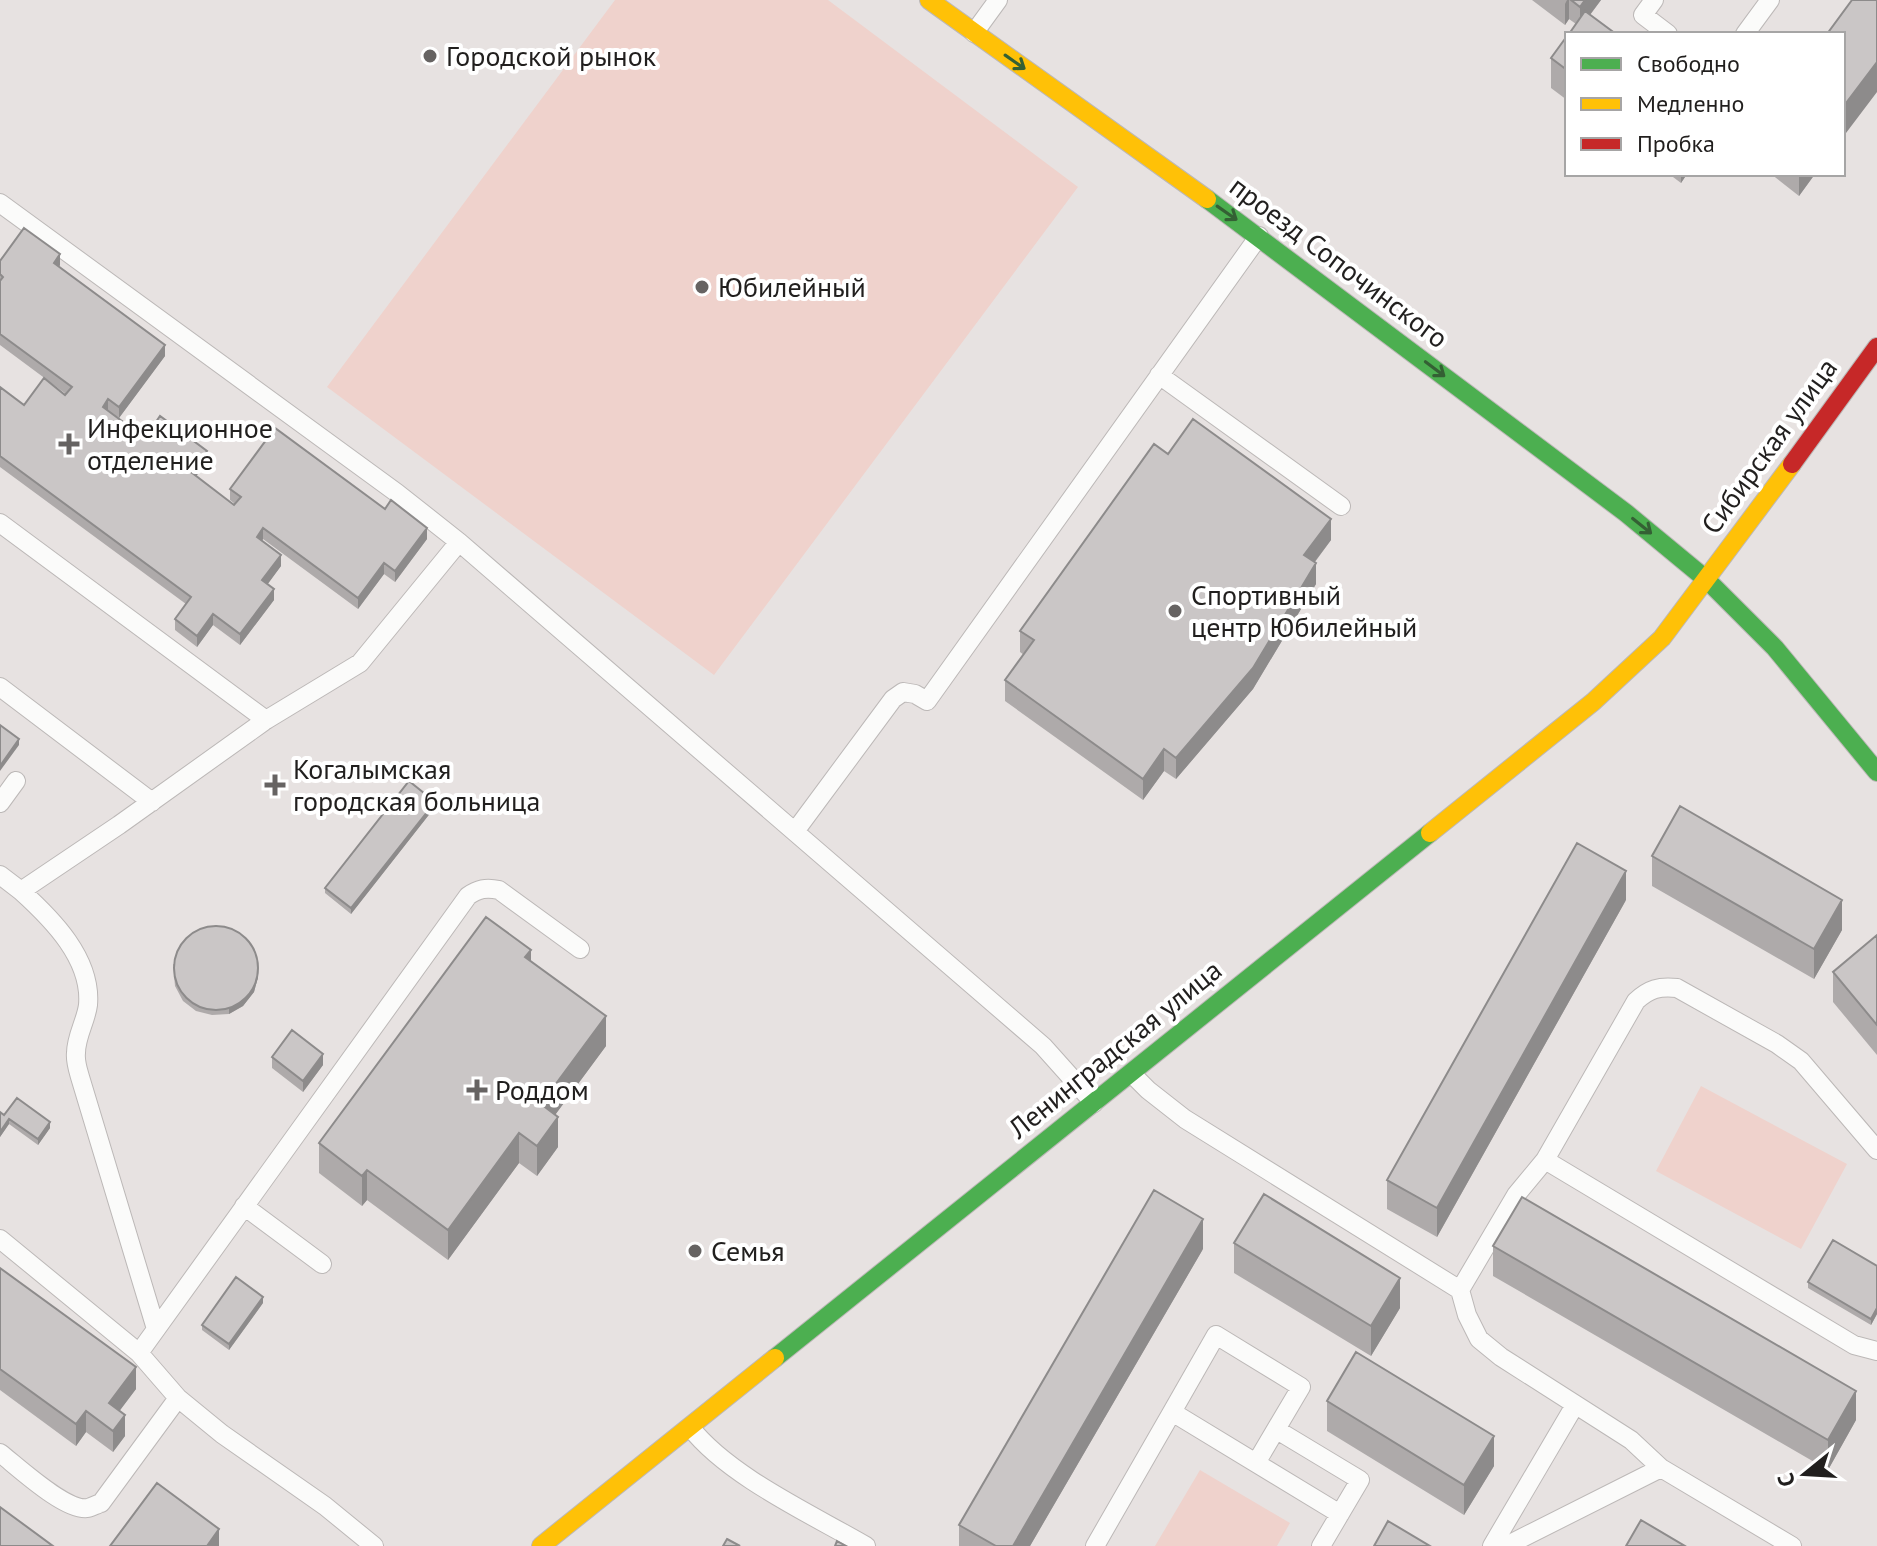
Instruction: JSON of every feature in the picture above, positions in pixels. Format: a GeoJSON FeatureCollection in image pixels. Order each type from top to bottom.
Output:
{"type":"FeatureCollection","features":[{"type":"Feature","properties":{"kind":"street","name":"проезд Сопочинского"},"geometry":{"type":"LineString","coordinates":[[929,0],[1259,236],[1626,513],[1707,580],[1775,648],[1877,772]]}},
{"type":"Feature","properties":{"kind":"street","name":"Сибирская улица"},"geometry":{"type":"LineString","coordinates":[[1707,580],[1877,347]]}},
{"type":"Feature","properties":{"kind":"street","name":"Ленинградская улица"},"geometry":{"type":"LineString","coordinates":[[541,1546],[1593,702],[1662,638],[1707,580]]}},
{"type":"Feature","properties":{"kind":"lane"},"geometry":{"type":"LineString","coordinates":[[974,33],[998,0]]}},
{"type":"Feature","properties":{"kind":"lane"},"geometry":{"type":"LineString","coordinates":[[1654,0],[1643,15],[1665,32]]}},
{"type":"Feature","properties":{"kind":"lane"},"geometry":{"type":"LineString","coordinates":[[1746,32],[1770,0]]}},
{"type":"Feature","properties":{"kind":"lane"},"geometry":{"type":"LineString","coordinates":[[0,203],[397,493],[459,542],[1043,1046],[1094,1103]]}},
{"type":"Feature","properties":{"kind":"lane"},"geometry":{"type":"LineString","coordinates":[[796,830],[893,699],[903,692],[927,701],[1259,236]]}},
{"type":"Feature","properties":{"kind":"lane"},"geometry":{"type":"LineString","coordinates":[[1159,375],[1341,506]]}},
{"type":"Feature","properties":{"kind":"lane"},"geometry":{"type":"LineString","coordinates":[[0,523],[266,720]]}},
{"type":"Feature","properties":{"kind":"lane"},"geometry":{"type":"LineString","coordinates":[[21,891],[266,720],[360,663],[459,542]]}},
{"type":"Feature","properties":{"kind":"lane"},"geometry":{"type":"LineString","coordinates":[[0,687],[152,802]]}},
{"type":"Feature","properties":{"kind":"lane"},"geometry":{"type":"LineString","coordinates":[[0,803],[16,781]]}},
{"type":"Feature","properties":{"kind":"lane"},"geometry":{"type":"LineString","coordinates":[[0,875],[51,917],[70,945],[86,980],[88,1005],[76,1054],[80,1077],[156,1329]]}},
{"type":"Feature","properties":{"kind":"lane"},"geometry":{"type":"LineString","coordinates":[[139,1353],[468,896],[488,888],[499,890],[580,949]]}},
{"type":"Feature","properties":{"kind":"lane"},"geometry":{"type":"LineString","coordinates":[[1460,1290],[1516,1195],[1545,1160],[1636,1001],[1646,992],[1661,986],[1677,988],[1777,1044],[1801,1061],[1877,1150]]}},
{"type":"Feature","properties":{"kind":"lane"},"geometry":{"type":"LineString","coordinates":[[1131,1073],[1185,1119],[1460,1290],[1467,1315],[1479,1339],[1501,1357],[1631,1440],[1661,1468],[1792,1546]]}},
{"type":"Feature","properties":{"kind":"lane"},"geometry":{"type":"LineString","coordinates":[[1545,1160],[1854,1345],[1877,1351]]}},
{"type":"Feature","properties":{"kind":"lane"},"geometry":{"type":"LineString","coordinates":[[244,1206],[322,1264]]}},
{"type":"Feature","properties":{"kind":"lane"},"geometry":{"type":"LineString","coordinates":[[0,1239],[139,1353],[178,1398],[374,1546]]}},
{"type":"Feature","properties":{"kind":"lane"},"geometry":{"type":"LineString","coordinates":[[1095,1546],[1216,1335],[1301,1387],[1256,1463]]}},
{"type":"Feature","properties":{"kind":"lane"},"geometry":{"type":"LineString","coordinates":[[0,1453],[63,1501],[89,1508],[101,1503],[178,1398]]}},
{"type":"Feature","properties":{"kind":"lane"},"geometry":{"type":"LineString","coordinates":[[1492,1546],[1575,1405]]}},
{"type":"Feature","properties":{"kind":"lane"},"geometry":{"type":"LineString","coordinates":[[1172,1412],[1340,1514]]}},
{"type":"Feature","properties":{"kind":"lane"},"geometry":{"type":"LineString","coordinates":[[690,1427],[704,1445],[729,1465],[866,1546]]}},
{"type":"Feature","properties":{"kind":"lane"},"geometry":{"type":"LineString","coordinates":[[1277,1430],[1360,1480],[1321,1546]]}},
{"type":"Feature","properties":{"kind":"lane"},"geometry":{"type":"LineString","coordinates":[[1506,1546],[1661,1468]]}},
{"type":"Feature","properties":{"kind":"shaded area","name":"Юбилейный"},"geometry":{"type":"Polygon","coordinates":[[[615,0],[828,0],[1078,187],[714,675],[327,387],[615,0]]]}},
{"type":"Feature","properties":{"kind":"shaded area"},"geometry":{"type":"Polygon","coordinates":[[[1701,1086],[1847,1164],[1801,1249],[1656,1171],[1701,1086]]]}},
{"type":"Feature","properties":{"kind":"shaded area"},"geometry":{"type":"Polygon","coordinates":[[[1200,1470],[1290,1523],[1277,1546],[1155,1546],[1200,1470]]]}},
{"type":"Feature","properties":{"kind":"building"},"geometry":{"type":"Polygon","coordinates":[[[1571,0],[1585,0],[1580,7],[1571,0]]]}},
{"type":"Feature","properties":{"kind":"building"},"geometry":{"type":"Polygon","coordinates":[[[1852,0],[1877,0],[1877,62],[1845,104],[1845,32],[1828,32],[1852,0]]]}},
{"type":"Feature","properties":{"kind":"building"},"geometry":{"type":"Polygon","coordinates":[[[1585,11],[1613,32],[1570,32],[1585,11]]]}},
{"type":"Feature","properties":{"kind":"building"},"geometry":{"type":"Polygon","coordinates":[[[1565,39],[1565,68],[1551,58],[1565,39]]]}},
{"type":"Feature","properties":{"kind":"building","name":"Инфекционное отделение"},"geometry":{"type":"Polygon","coordinates":[[[24,228],[60,254],[54,263],[165,345],[119,407],[108,399],[103,407],[145,438],[160,416],[207,451],[191,472],[234,505],[241,497],[230,489],[275,428],[385,509],[391,500],[427,528],[395,571],[384,563],[358,598],[263,528],[257,537],[281,555],[262,580],[274,589],[240,634],[213,614],[197,636],[175,619],[191,597],[0,456],[0,387],[24,405],[44,378],[65,395],[72,387],[0,334],[0,281],[3,277],[0,261],[24,228]]]}},
{"type":"Feature","properties":{"kind":"building","name":"Спортивный центр Юбилейный"},"geometry":{"type":"Polygon","coordinates":[[[1193,419],[1331,519],[1304,555],[1316,563],[1253,668],[1176,758],[1164,749],[1143,779],[1005,680],[1034,640],[1020,631],[1154,444],[1168,454],[1193,419]]]}},
{"type":"Feature","properties":{"kind":"building"},"geometry":{"type":"Polygon","coordinates":[[[0,725],[19,739],[0,766],[0,725]]]}},
{"type":"Feature","properties":{"kind":"building"},"geometry":{"type":"Polygon","coordinates":[[[409,781],[435,802],[351,908],[325,888],[409,781]]]}},
{"type":"Feature","properties":{"kind":"building"},"geometry":{"type":"Polygon","coordinates":[[[1680,806],[1842,900],[1814,949],[1652,856],[1680,806]]]}},
{"type":"Feature","properties":{"kind":"building"},"geometry":{"type":"Polygon","coordinates":[[[1577,843],[1626,871],[1437,1208],[1387,1180],[1577,843]]]}},
{"type":"Feature","properties":{"kind":"building","name":"Роддом"},"geometry":{"type":"Polygon","coordinates":[[[486,917],[531,950],[525,957],[606,1016],[541,1104],[558,1117],[537,1146],[519,1133],[448,1230],[367,1170],[362,1176],[319,1143],[486,917]]]}},
{"type":"Feature","properties":{"kind":"building"},"geometry":{"type":"Polygon","coordinates":[[[216,926],[232,929],[246,938],[255,952],[258,968],[255,984],[246,998],[232,1007],[216,1010],[200,1007],[186,998],[177,984],[174,968],[177,952],[186,938],[200,929],[216,926]]]}},
{"type":"Feature","properties":{"kind":"building"},"geometry":{"type":"Polygon","coordinates":[[[1877,935],[1877,1025],[1833,972],[1877,935]]]}},
{"type":"Feature","properties":{"kind":"building"},"geometry":{"type":"Polygon","coordinates":[[[292,1030],[323,1054],[303,1081],[272,1057],[292,1030]]]}},
{"type":"Feature","properties":{"kind":"building"},"geometry":{"type":"Polygon","coordinates":[[[17,1098],[50,1122],[38,1139],[9,1119],[0,1132],[0,1112],[4,1115],[17,1098]]]}},
{"type":"Feature","properties":{"kind":"building"},"geometry":{"type":"Polygon","coordinates":[[[1154,1190],[1203,1219],[1013,1546],[996,1546],[959,1525],[1154,1190]]]}},
{"type":"Feature","properties":{"kind":"building"},"geometry":{"type":"Polygon","coordinates":[[[1264,1194],[1400,1278],[1371,1326],[1234,1243],[1264,1194]]]}},
{"type":"Feature","properties":{"kind":"building"},"geometry":{"type":"Polygon","coordinates":[[[1522,1197],[1856,1391],[1828,1440],[1493,1246],[1522,1197]]]}},
{"type":"Feature","properties":{"kind":"building"},"geometry":{"type":"Polygon","coordinates":[[[1833,1240],[1877,1266],[1877,1308],[1871,1319],[1808,1282],[1833,1240]]]}},
{"type":"Feature","properties":{"kind":"building"},"geometry":{"type":"Polygon","coordinates":[[[0,1268],[136,1367],[109,1403],[125,1415],[113,1431],[86,1411],[76,1424],[0,1369],[0,1268]]]}},
{"type":"Feature","properties":{"kind":"building"},"geometry":{"type":"Polygon","coordinates":[[[236,1277],[263,1297],[229,1344],[202,1325],[236,1277]]]}},
{"type":"Feature","properties":{"kind":"building"},"geometry":{"type":"Polygon","coordinates":[[[1356,1352],[1494,1436],[1464,1485],[1327,1401],[1356,1352]]]}},
{"type":"Feature","properties":{"kind":"building"},"geometry":{"type":"Polygon","coordinates":[[[157,1483],[219,1529],[207,1546],[110,1546],[157,1483]]]}},
{"type":"Feature","properties":{"kind":"building"},"geometry":{"type":"Polygon","coordinates":[[[0,1507],[53,1546],[0,1546],[0,1507]]]}},
{"type":"Feature","properties":{"kind":"building"},"geometry":{"type":"Polygon","coordinates":[[[1641,1520],[1685,1546],[1626,1546],[1641,1520]]]}},
{"type":"Feature","properties":{"kind":"building"},"geometry":{"type":"Polygon","coordinates":[[[1388,1521],[1430,1546],[1374,1546],[1388,1521]]]}},
{"type":"Feature","properties":{"kind":"building"},"geometry":{"type":"Polygon","coordinates":[[[727,1539],[740,1546],[723,1546],[727,1539]]]}},
{"type":"Feature","properties":{"kind":"traffic: fast"},"geometry":{"type":"LineString","coordinates":[[1207,199],[1626,513],[1707,580],[1775,648],[1877,772]]}},
{"type":"Feature","properties":{"kind":"traffic: fast"},"geometry":{"type":"LineString","coordinates":[[775,1358],[1430,833]]}},
{"type":"Feature","properties":{"kind":"traffic: slow"},"geometry":{"type":"LineString","coordinates":[[929,0],[1207,199]]}},
{"type":"Feature","properties":{"kind":"traffic: slow"},"geometry":{"type":"LineString","coordinates":[[1430,833],[1593,702],[1662,638],[1792,464]]}},
{"type":"Feature","properties":{"kind":"traffic: slow"},"geometry":{"type":"LineString","coordinates":[[541,1546],[775,1358]]}},
{"type":"Feature","properties":{"kind":"traffic: jam"},"geometry":{"type":"LineString","coordinates":[[1792,464],[1877,347]]}},
{"type":"Feature","properties":{"kind":"place","name":"Городской рынок"},"geometry":{"type":"Point","coordinates":[430,56]}},
{"type":"Feature","properties":{"kind":"place","name":"Юбилейный"},"geometry":{"type":"Point","coordinates":[702,287]}},
{"type":"Feature","properties":{"kind":"place","name":"Инфекционное отделение"},"geometry":{"type":"Point","coordinates":[69,444]}},
{"type":"Feature","properties":{"kind":"place","name":"Спортивный центр Юбилейный"},"geometry":{"type":"Point","coordinates":[1175,611]}},
{"type":"Feature","properties":{"kind":"place","name":"Когалымская городская больница"},"geometry":{"type":"Point","coordinates":[275,785]}},
{"type":"Feature","properties":{"kind":"place","name":"Роддом"},"geometry":{"type":"Point","coordinates":[477,1090]}},
{"type":"Feature","properties":{"kind":"place","name":"Семья"},"geometry":{"type":"Point","coordinates":[695,1251]}}]}
